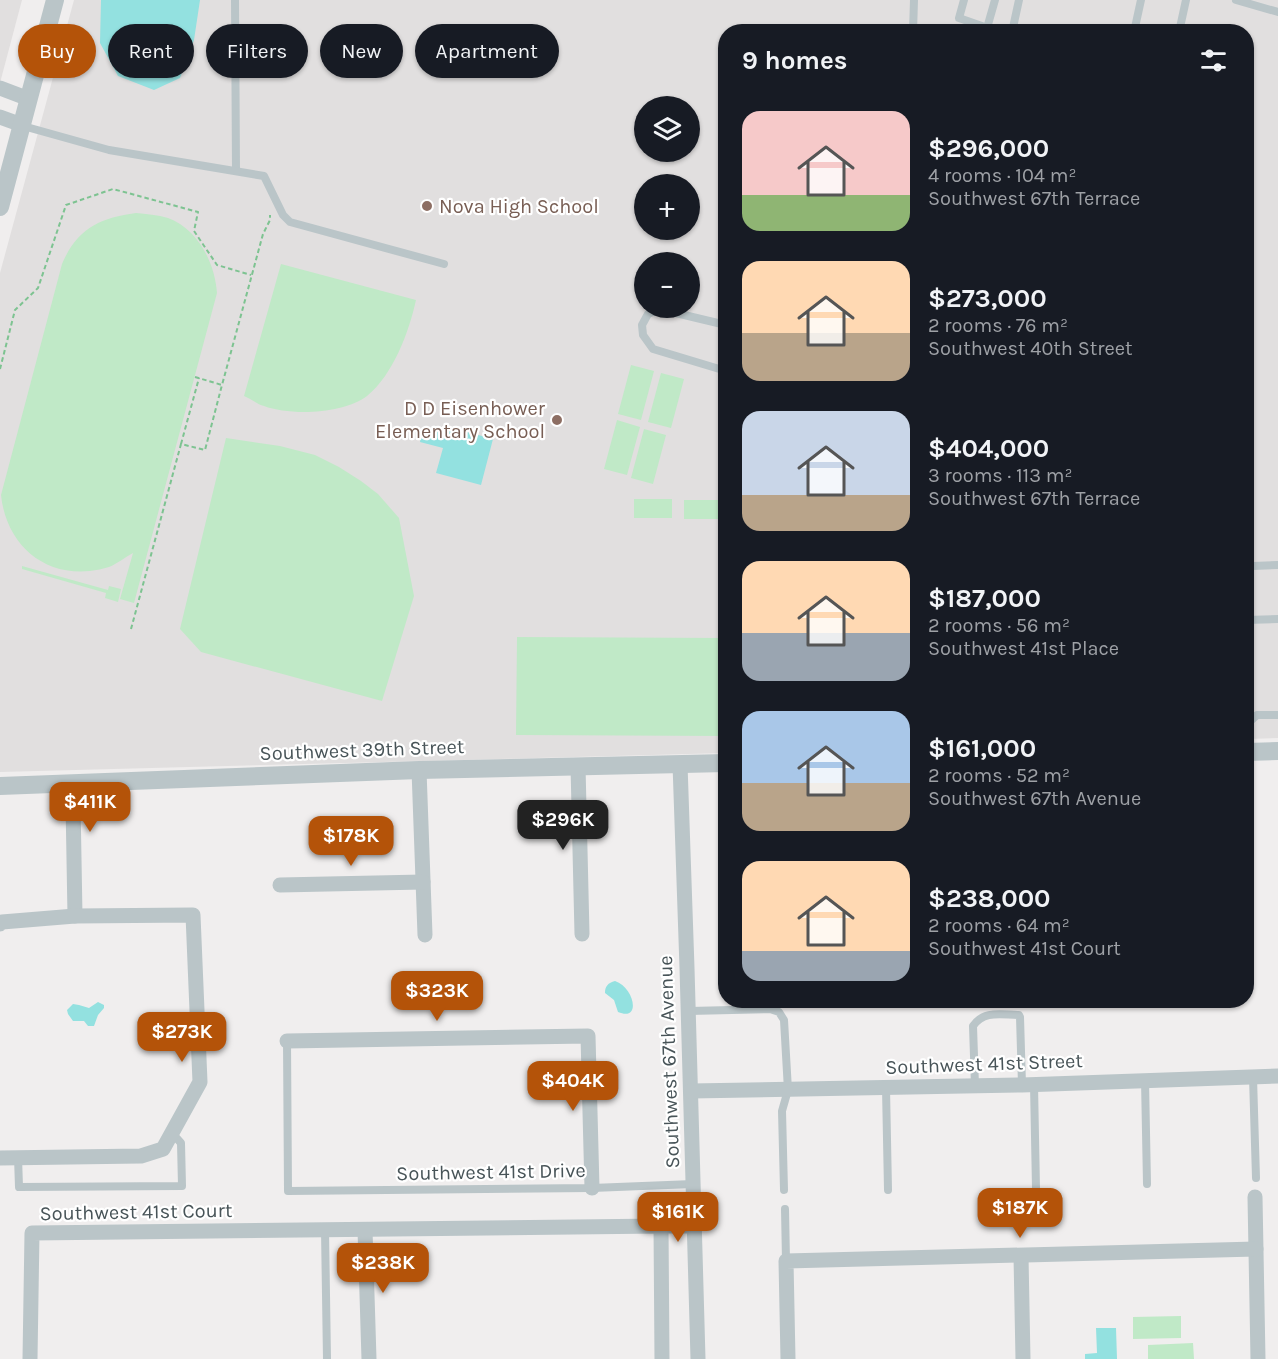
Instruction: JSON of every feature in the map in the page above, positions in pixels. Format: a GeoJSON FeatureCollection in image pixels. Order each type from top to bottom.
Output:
{"type":"FeatureCollection","features":[{"type":"Feature","properties":{"kind":"street"},"geometry":{"type":"LineString","coordinates":[[0,207],[55,0]]}},
{"type":"Feature","properties":{"kind":"street"},"geometry":{"type":"LineString","coordinates":[[0,88],[29,99]]}},
{"type":"Feature","properties":{"kind":"street"},"geometry":{"type":"LineString","coordinates":[[0,117],[22,126]]}},
{"type":"Feature","properties":{"kind":"street"},"geometry":{"type":"LineString","coordinates":[[1254,752],[1278,751]]}},
{"type":"Feature","properties":{"kind":"street","name":"Southwest 39th Street"},"geometry":{"type":"LineString","coordinates":[[0,786],[718,763]]}},
{"type":"Feature","properties":{"kind":"street","name":"Southwest 67th Avenue"},"geometry":{"type":"LineString","coordinates":[[680,764],[698,1359]]}},
{"type":"Feature","properties":{"kind":"street"},"geometry":{"type":"LineString","coordinates":[[578,766],[582,934]]}},
{"type":"Feature","properties":{"kind":"street"},"geometry":{"type":"LineString","coordinates":[[419,771],[425,935]]}},
{"type":"Feature","properties":{"kind":"street"},"geometry":{"type":"LineString","coordinates":[[75,916],[73,802],[79,783]]}},
{"type":"Feature","properties":{"kind":"street"},"geometry":{"type":"LineString","coordinates":[[280,885],[423,882]]}},
{"type":"Feature","properties":{"kind":"street"},"geometry":{"type":"LineString","coordinates":[[0,924],[75,916],[193,915],[200,1082],[163,1149],[141,1156],[0,1158]]}},
{"type":"Feature","properties":{"kind":"street"},"geometry":{"type":"LineString","coordinates":[[287,1041],[588,1036],[592,1188]]}},
{"type":"Feature","properties":{"kind":"street","name":"Southwest 41st Street"},"geometry":{"type":"LineString","coordinates":[[691,1091],[1028,1085],[1278,1076]]}},
{"type":"Feature","properties":{"kind":"street"},"geometry":{"type":"LineString","coordinates":[[1255,1197],[1258,1359]]}},
{"type":"Feature","properties":{"kind":"street"},"geometry":{"type":"LineString","coordinates":[[661,1226],[662,1359]]}},
{"type":"Feature","properties":{"kind":"street","name":"Southwest 41st Court"},"geometry":{"type":"LineString","coordinates":[[30,1359],[32,1233],[694,1226]]}},
{"type":"Feature","properties":{"kind":"street"},"geometry":{"type":"LineString","coordinates":[[365,1230],[369,1359]]}},
{"type":"Feature","properties":{"kind":"street"},"geometry":{"type":"LineString","coordinates":[[788,1359],[786,1261],[1256,1249]]}},
{"type":"Feature","properties":{"kind":"street"},"geometry":{"type":"LineString","coordinates":[[1021,1256],[1023,1359]]}},
{"type":"Feature","properties":{"kind":"lane"},"geometry":{"type":"LineString","coordinates":[[235,0],[236,171]]}},
{"type":"Feature","properties":{"kind":"lane"},"geometry":{"type":"LineString","coordinates":[[914,0],[914,24]]}},
{"type":"Feature","properties":{"kind":"lane"},"geometry":{"type":"LineString","coordinates":[[964,0],[959,18],[976,24]]}},
{"type":"Feature","properties":{"kind":"lane"},"geometry":{"type":"LineString","coordinates":[[988,24],[995,0]]}},
{"type":"Feature","properties":{"kind":"lane"},"geometry":{"type":"LineString","coordinates":[[1014,24],[1019,0]]}},
{"type":"Feature","properties":{"kind":"lane"},"geometry":{"type":"LineString","coordinates":[[1136,24],[1141,0]]}},
{"type":"Feature","properties":{"kind":"lane"},"geometry":{"type":"LineString","coordinates":[[1181,24],[1186,0]]}},
{"type":"Feature","properties":{"kind":"lane"},"geometry":{"type":"LineString","coordinates":[[1236,0],[1278,12]]}},
{"type":"Feature","properties":{"kind":"lane"},"geometry":{"type":"LineString","coordinates":[[1269,10],[1271,0]]}},
{"type":"Feature","properties":{"kind":"lane"},"geometry":{"type":"LineString","coordinates":[[22,126],[109,150],[264,176],[283,215],[290,222],[444,264]]}},
{"type":"Feature","properties":{"kind":"lane"},"geometry":{"type":"LineString","coordinates":[[718,323],[659,309],[648,314],[642,325],[643,335],[653,349],[718,369]]}},
{"type":"Feature","properties":{"kind":"lane"},"geometry":{"type":"LineString","coordinates":[[1254,566],[1278,565]]}},
{"type":"Feature","properties":{"kind":"lane"},"geometry":{"type":"LineString","coordinates":[[1254,620],[1278,619]]}},
{"type":"Feature","properties":{"kind":"lane"},"geometry":{"type":"LineString","coordinates":[[1254,718],[1257,715],[1278,715]]}},
{"type":"Feature","properties":{"kind":"lane"},"geometry":{"type":"LineString","coordinates":[[689,1011],[770,1009],[779,1012],[784,1020],[788,1090],[782,1111],[784,1190]]}},
{"type":"Feature","properties":{"kind":"lane"},"geometry":{"type":"LineString","coordinates":[[975,1086],[973,1026],[985,1015],[1019,1015],[1028,1085],[1036,1190]]}},
{"type":"Feature","properties":{"kind":"lane","name":"Southwest 41st Drive"},"geometry":{"type":"LineString","coordinates":[[287,1041],[288,1191],[592,1188],[693,1184]]}},
{"type":"Feature","properties":{"kind":"lane"},"geometry":{"type":"LineString","coordinates":[[1253,1077],[1256,1178]]}},
{"type":"Feature","properties":{"kind":"lane"},"geometry":{"type":"LineString","coordinates":[[1145,1080],[1147,1184]]}},
{"type":"Feature","properties":{"kind":"lane"},"geometry":{"type":"LineString","coordinates":[[886,1088],[888,1190]]}},
{"type":"Feature","properties":{"kind":"lane"},"geometry":{"type":"LineString","coordinates":[[18,1157],[19,1187],[182,1186],[181,1143],[172,1133]]}},
{"type":"Feature","properties":{"kind":"lane"},"geometry":{"type":"LineString","coordinates":[[785,1209],[786,1261]]}},
{"type":"Feature","properties":{"kind":"lane"},"geometry":{"type":"LineString","coordinates":[[325,1230],[327,1359]]}},
{"type":"Feature","properties":{"kind":"path"},"geometry":{"type":"LineString","coordinates":[[0,369],[15,310],[38,288],[66,205],[113,189],[198,212],[194,231],[217,265],[251,275]]}},
{"type":"Feature","properties":{"kind":"path"},"geometry":{"type":"LineString","coordinates":[[182,444],[205,450],[251,275],[263,234],[270,220],[270,209]]}},
{"type":"Feature","properties":{"kind":"path"},"geometry":{"type":"LineString","coordinates":[[131,629],[182,444],[197,378],[222,385]]}},
{"type":"Feature","properties":{"kind":"shaded area"},"geometry":{"type":"Polygon","coordinates":[[[0,0],[22,0],[0,83],[0,0]]]}},
{"type":"Feature","properties":{"kind":"shaded area"},"geometry":{"type":"Polygon","coordinates":[[[74,0],[1278,0],[1278,738],[1254,739],[1254,24],[718,24],[718,753],[0,772],[0,273],[53,78],[96,78],[96,24],[67,24],[74,0]]]}},
{"type":"Feature","properties":{"kind":"green space"},"geometry":{"type":"Polygon","coordinates":[[[136,213],[168,218],[188,230],[209,259],[217,293],[134,603],[120,599],[133,553],[109,567],[90,571],[57,568],[42,562],[29,553],[10,528],[1,495],[62,264],[75,242],[91,227],[111,218],[136,213]]]}},
{"type":"Feature","properties":{"kind":"green space"},"geometry":{"type":"Polygon","coordinates":[[[281,264],[416,300],[409,326],[392,365],[376,387],[357,402],[331,410],[302,412],[275,409],[244,396],[281,264]]]}},
{"type":"Feature","properties":{"kind":"green space"},"geometry":{"type":"Polygon","coordinates":[[[631,365],[654,371],[641,420],[618,414],[631,365]]]}},
{"type":"Feature","properties":{"kind":"green space"},"geometry":{"type":"Polygon","coordinates":[[[661,373],[684,379],[671,428],[648,422],[661,373]]]}},
{"type":"Feature","properties":{"kind":"green space"},"geometry":{"type":"Polygon","coordinates":[[[617,420],[640,427],[627,475],[604,469],[617,420]]]}},
{"type":"Feature","properties":{"kind":"green space"},"geometry":{"type":"Polygon","coordinates":[[[644,429],[666,435],[653,484],[631,478],[644,429]]]}},
{"type":"Feature","properties":{"kind":"green space"},"geometry":{"type":"Polygon","coordinates":[[[226,438],[280,446],[315,455],[361,481],[378,494],[399,518],[414,596],[382,701],[201,652],[180,629],[226,438]]]}},
{"type":"Feature","properties":{"kind":"green space"},"geometry":{"type":"Polygon","coordinates":[[[634,499],[672,499],[672,518],[634,518],[634,499]]]}},
{"type":"Feature","properties":{"kind":"green space"},"geometry":{"type":"Polygon","coordinates":[[[684,500],[718,500],[718,519],[684,519],[684,500]]]}},
{"type":"Feature","properties":{"kind":"green space"},"geometry":{"type":"Polygon","coordinates":[[[22,566],[108,590],[109,586],[121,589],[118,602],[105,598],[106,593],[22,569],[22,566]]]}},
{"type":"Feature","properties":{"kind":"green space"},"geometry":{"type":"Polygon","coordinates":[[[517,637],[718,638],[718,736],[516,735],[517,637]]]}},
{"type":"Feature","properties":{"kind":"green space"},"geometry":{"type":"Polygon","coordinates":[[[1181,1316],[1181,1338],[1133,1339],[1133,1317],[1181,1316]]]}},
{"type":"Feature","properties":{"kind":"green space"},"geometry":{"type":"Polygon","coordinates":[[[1193,1343],[1194,1359],[1148,1359],[1148,1345],[1193,1343]]]}},
{"type":"Feature","properties":{"kind":"water"},"geometry":{"type":"Polygon","coordinates":[[[101,0],[200,0],[194,40],[194,24],[108,24],[108,58],[100,43],[101,0]]]}},
{"type":"Feature","properties":{"kind":"water"},"geometry":{"type":"Polygon","coordinates":[[[123,78],[180,78],[154,90],[123,78]]]}},
{"type":"Feature","properties":{"kind":"water"},"geometry":{"type":"Polygon","coordinates":[[[423,427],[447,433],[449,427],[493,439],[481,485],[436,473],[443,448],[420,442],[423,427]]]}},
{"type":"Feature","properties":{"kind":"water"},"geometry":{"type":"Polygon","coordinates":[[[615,981],[622,984],[633,1002],[633,1008],[626,1014],[618,1012],[614,1000],[605,993],[607,985],[615,981]]]}},
{"type":"Feature","properties":{"kind":"water"},"geometry":{"type":"Polygon","coordinates":[[[98,1002],[104,1005],[104,1008],[98,1015],[94,1026],[88,1026],[84,1021],[73,1021],[68,1014],[67,1010],[73,1004],[89,1008],[98,1002]]]}},
{"type":"Feature","properties":{"kind":"water"},"geometry":{"type":"Polygon","coordinates":[[[1096,1328],[1116,1328],[1117,1359],[1085,1359],[1085,1354],[1097,1353],[1096,1328]]]}},
{"type":"Feature","properties":{"kind":"place","name":"Nova High School"},"geometry":{"type":"Point","coordinates":[427,206]}},
{"type":"Feature","properties":{"kind":"place","name":"D D Eisenhower Elementary School"},"geometry":{"type":"Point","coordinates":[557,420]}}]}
